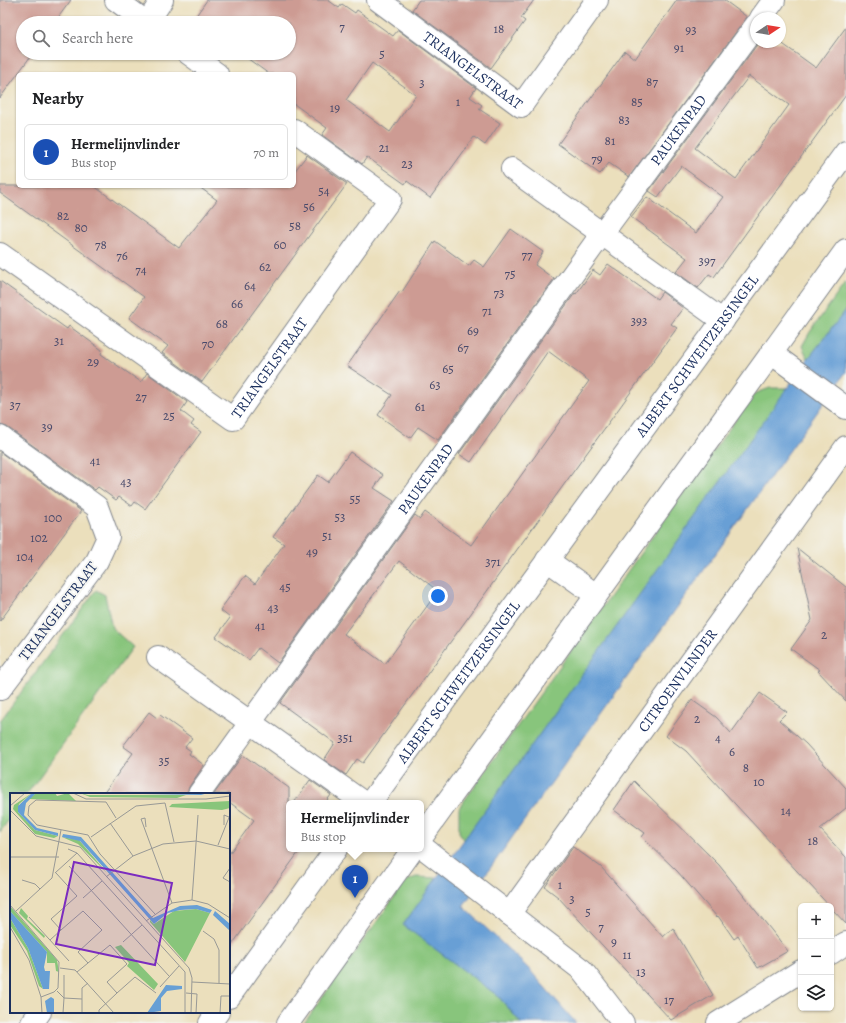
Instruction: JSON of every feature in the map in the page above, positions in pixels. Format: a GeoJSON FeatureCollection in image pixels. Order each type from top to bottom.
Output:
{"type":"FeatureCollection","features":[{"type":"Feature","properties":{"kind":"street"},"geometry":{"type":"LineString","coordinates":[[116,0],[138,16]]}},
{"type":"Feature","properties":{"kind":"street"},"geometry":{"type":"LineString","coordinates":[[152,16],[162,0]]}},
{"type":"Feature","properties":{"kind":"street","name":"TRIANGELSTRAAT"},"geometry":{"type":"LineString","coordinates":[[378,0],[521,106],[596,0]]}},
{"type":"Feature","properties":{"kind":"street"},"geometry":{"type":"LineString","coordinates":[[765,12],[774,0]]}},
{"type":"Feature","properties":{"kind":"street","name":"PAUKENPAD"},"geometry":{"type":"LineString","coordinates":[[200,793],[602,235],[750,33]]}},
{"type":"Feature","properties":{"kind":"street"},"geometry":{"type":"LineString","coordinates":[[198,60],[214,72]]}},
{"type":"Feature","properties":{"kind":"street","name":"TRIANGELSTRAAT"},"geometry":{"type":"LineString","coordinates":[[0,254],[233,419],[390,199],[296,131]]}},
{"type":"Feature","properties":{"kind":"street","name":"ALBERT SCHWEITZERSINGEL"},"geometry":{"type":"LineString","coordinates":[[372,800],[846,152]]}},
{"type":"Feature","properties":{"kind":"street"},"geometry":{"type":"LineString","coordinates":[[512,169],[723,321]]}},
{"type":"Feature","properties":{"kind":"street"},"geometry":{"type":"LineString","coordinates":[[424,834],[846,250]]}},
{"type":"Feature","properties":{"kind":"street"},"geometry":{"type":"LineString","coordinates":[[771,353],[846,408]]}},
{"type":"Feature","properties":{"kind":"street","name":"TRIANGELSTRAAT"},"geometry":{"type":"LineString","coordinates":[[0,437],[97,507],[108,537],[97,561],[0,689]]}},
{"type":"Feature","properties":{"kind":"street","name":"CITROENVLINDER"},"geometry":{"type":"LineString","coordinates":[[509,914],[846,447]]}},
{"type":"Feature","properties":{"kind":"street"},"geometry":{"type":"LineString","coordinates":[[547,560],[596,595]]}},
{"type":"Feature","properties":{"kind":"street"},"geometry":{"type":"LineString","coordinates":[[158,657],[360,800]]}},
{"type":"Feature","properties":{"kind":"street"},"geometry":{"type":"LineString","coordinates":[[424,848],[582,970],[623,1023]]}},
{"type":"Feature","properties":{"kind":"street"},"geometry":{"type":"LineString","coordinates":[[230,996],[334,852]]}},
{"type":"Feature","properties":{"kind":"street"},"geometry":{"type":"LineString","coordinates":[[288,1023],[411,852]]}},
{"type":"Feature","properties":{"kind":"street"},"geometry":{"type":"LineString","coordinates":[[834,951],[846,943]]}},
{"type":"Feature","properties":{"kind":"street"},"geometry":{"type":"LineString","coordinates":[[718,1023],[798,973]]}},
{"type":"Feature","properties":{"kind":"street"},"geometry":{"type":"LineString","coordinates":[[32,1023],[39,1013]]}},
{"type":"Feature","properties":{"kind":"street"},"geometry":{"type":"LineString","coordinates":[[210,1023],[217,1013]]}},
{"type":"Feature","properties":{"kind":"green space"},"geometry":{"type":"Polygon","coordinates":[[[846,282],[846,310],[808,359],[802,346],[810,332],[846,282]]]}},
{"type":"Feature","properties":{"kind":"green space"},"geometry":{"type":"Polygon","coordinates":[[[770,388],[788,388],[464,840],[459,832],[459,808],[754,394],[770,388]]]}},
{"type":"Feature","properties":{"kind":"green space"},"geometry":{"type":"Polygon","coordinates":[[[96,590],[105,595],[112,628],[133,647],[28,793],[10,793],[10,818],[0,832],[0,721],[96,590]]]}},
{"type":"Feature","properties":{"kind":"green space"},"geometry":{"type":"Polygon","coordinates":[[[416,877],[437,878],[404,924],[498,996],[521,1023],[304,1023],[406,881],[416,877]]]}},
{"type":"Feature","properties":{"kind":"water"},"geometry":{"type":"Polygon","coordinates":[[[846,310],[846,372],[463,906],[528,968],[576,1023],[521,1023],[498,996],[403,925],[808,359],[846,310]]]}},
{"type":"Feature","properties":{"kind":"building"},"geometry":{"type":"Polygon","coordinates":[[[0,0],[71,0],[59,16],[16,16],[16,60],[28,60],[19,72],[16,72],[16,76],[0,98],[0,0]]]}},
{"type":"Feature","properties":{"kind":"building"},"geometry":{"type":"Polygon","coordinates":[[[207,0],[328,0],[339,8],[342,4],[355,13],[357,10],[393,36],[398,30],[476,88],[470,97],[482,105],[479,109],[500,123],[485,145],[474,137],[430,198],[407,181],[405,184],[367,157],[362,164],[322,135],[327,128],[296,105],[296,72],[266,72],[250,60],[296,60],[296,16],[196,16],[207,0]],[[372,63],[346,100],[390,132],[416,95],[372,63]]]}},
{"type":"Feature","properties":{"kind":"building"},"geometry":{"type":"Polygon","coordinates":[[[419,0],[534,0],[521,18],[525,21],[491,68],[412,10],[419,0]]]}},
{"type":"Feature","properties":{"kind":"building"},"geometry":{"type":"Polygon","coordinates":[[[677,0],[724,0],[747,17],[629,177],[609,163],[600,174],[558,144],[625,51],[635,59],[677,0]]]}},
{"type":"Feature","properties":{"kind":"building"},"geometry":{"type":"Polygon","coordinates":[[[846,27],[846,95],[714,277],[709,274],[698,288],[676,272],[687,258],[631,217],[647,197],[696,233],[723,197],[681,166],[658,197],[649,191],[755,48],[786,48],[786,46],[816,68],[846,27]],[[749,76],[695,148],[736,179],[789,105],[749,76]]]}},
{"type":"Feature","properties":{"kind":"building"},"geometry":{"type":"Polygon","coordinates":[[[307,155],[347,184],[202,382],[162,353],[168,346],[129,318],[144,297],[0,193],[0,186],[16,186],[16,188],[97,188],[179,248],[217,200],[201,188],[296,188],[296,169],[307,155]]]}},
{"type":"Feature","properties":{"kind":"building"},"geometry":{"type":"Polygon","coordinates":[[[511,229],[543,252],[535,265],[554,279],[438,440],[418,427],[410,438],[378,415],[392,395],[347,366],[400,291],[402,292],[435,241],[469,266],[474,260],[484,267],[511,229]]]}},
{"type":"Feature","properties":{"kind":"building"},"geometry":{"type":"Polygon","coordinates":[[[608,264],[657,299],[662,292],[683,308],[671,324],[677,328],[363,763],[357,759],[346,775],[324,760],[335,743],[280,703],[415,515],[420,519],[425,512],[471,545],[589,381],[548,351],[471,462],[459,454],[593,270],[600,275],[608,264]],[[399,561],[344,634],[385,664],[438,591],[399,561]]]}},
{"type":"Feature","properties":{"kind":"building"},"geometry":{"type":"Polygon","coordinates":[[[0,281],[67,329],[69,326],[102,350],[101,354],[141,382],[147,373],[187,402],[181,411],[194,421],[191,425],[201,432],[145,509],[135,502],[132,506],[119,497],[116,500],[98,487],[95,490],[7,427],[0,425],[0,281]]]}},
{"type":"Feature","properties":{"kind":"building"},"geometry":{"type":"Polygon","coordinates":[[[0,452],[81,511],[0,621],[0,452]]]}},
{"type":"Feature","properties":{"kind":"building"},"geometry":{"type":"Polygon","coordinates":[[[350,452],[383,475],[374,488],[394,501],[278,663],[258,648],[249,660],[216,637],[230,618],[220,610],[245,576],[255,584],[284,544],[273,537],[318,475],[328,482],[350,452]]]}},
{"type":"Feature","properties":{"kind":"building"},"geometry":{"type":"Polygon","coordinates":[[[797,548],[846,587],[846,701],[818,671],[820,670],[791,649],[812,620],[797,548]]]}},
{"type":"Feature","properties":{"kind":"building"},"geometry":{"type":"Polygon","coordinates":[[[760,693],[787,712],[779,720],[806,744],[846,788],[846,808],[820,829],[846,857],[846,924],[834,911],[834,903],[827,903],[686,751],[666,736],[692,700],[716,717],[731,733],[760,693]]]}},
{"type":"Feature","properties":{"kind":"building"},"geometry":{"type":"Polygon","coordinates":[[[149,712],[157,718],[160,715],[192,738],[185,747],[191,751],[189,754],[204,765],[189,787],[187,793],[104,793],[133,753],[123,746],[149,712]]]}},
{"type":"Feature","properties":{"kind":"building"},"geometry":{"type":"Polygon","coordinates":[[[243,755],[289,788],[289,800],[286,800],[286,852],[299,852],[230,948],[230,853],[254,820],[230,803],[230,793],[215,793],[243,755]]]}},
{"type":"Feature","properties":{"kind":"building"},"geometry":{"type":"Polygon","coordinates":[[[310,780],[331,795],[327,800],[296,800],[310,780]]]}},
{"type":"Feature","properties":{"kind":"building"},"geometry":{"type":"Polygon","coordinates":[[[634,781],[719,865],[788,951],[758,968],[738,936],[734,939],[718,916],[717,917],[677,871],[642,837],[645,833],[614,810],[634,781]]]}},
{"type":"Feature","properties":{"kind":"building"},"geometry":{"type":"Polygon","coordinates":[[[573,847],[601,867],[663,937],[673,928],[713,995],[671,1020],[558,897],[545,887],[573,847]]]}},
{"type":"Feature","properties":{"kind":"place","name":"Hermelijnvlinder"},"geometry":{"type":"Point","coordinates":[355,898]}}]}
